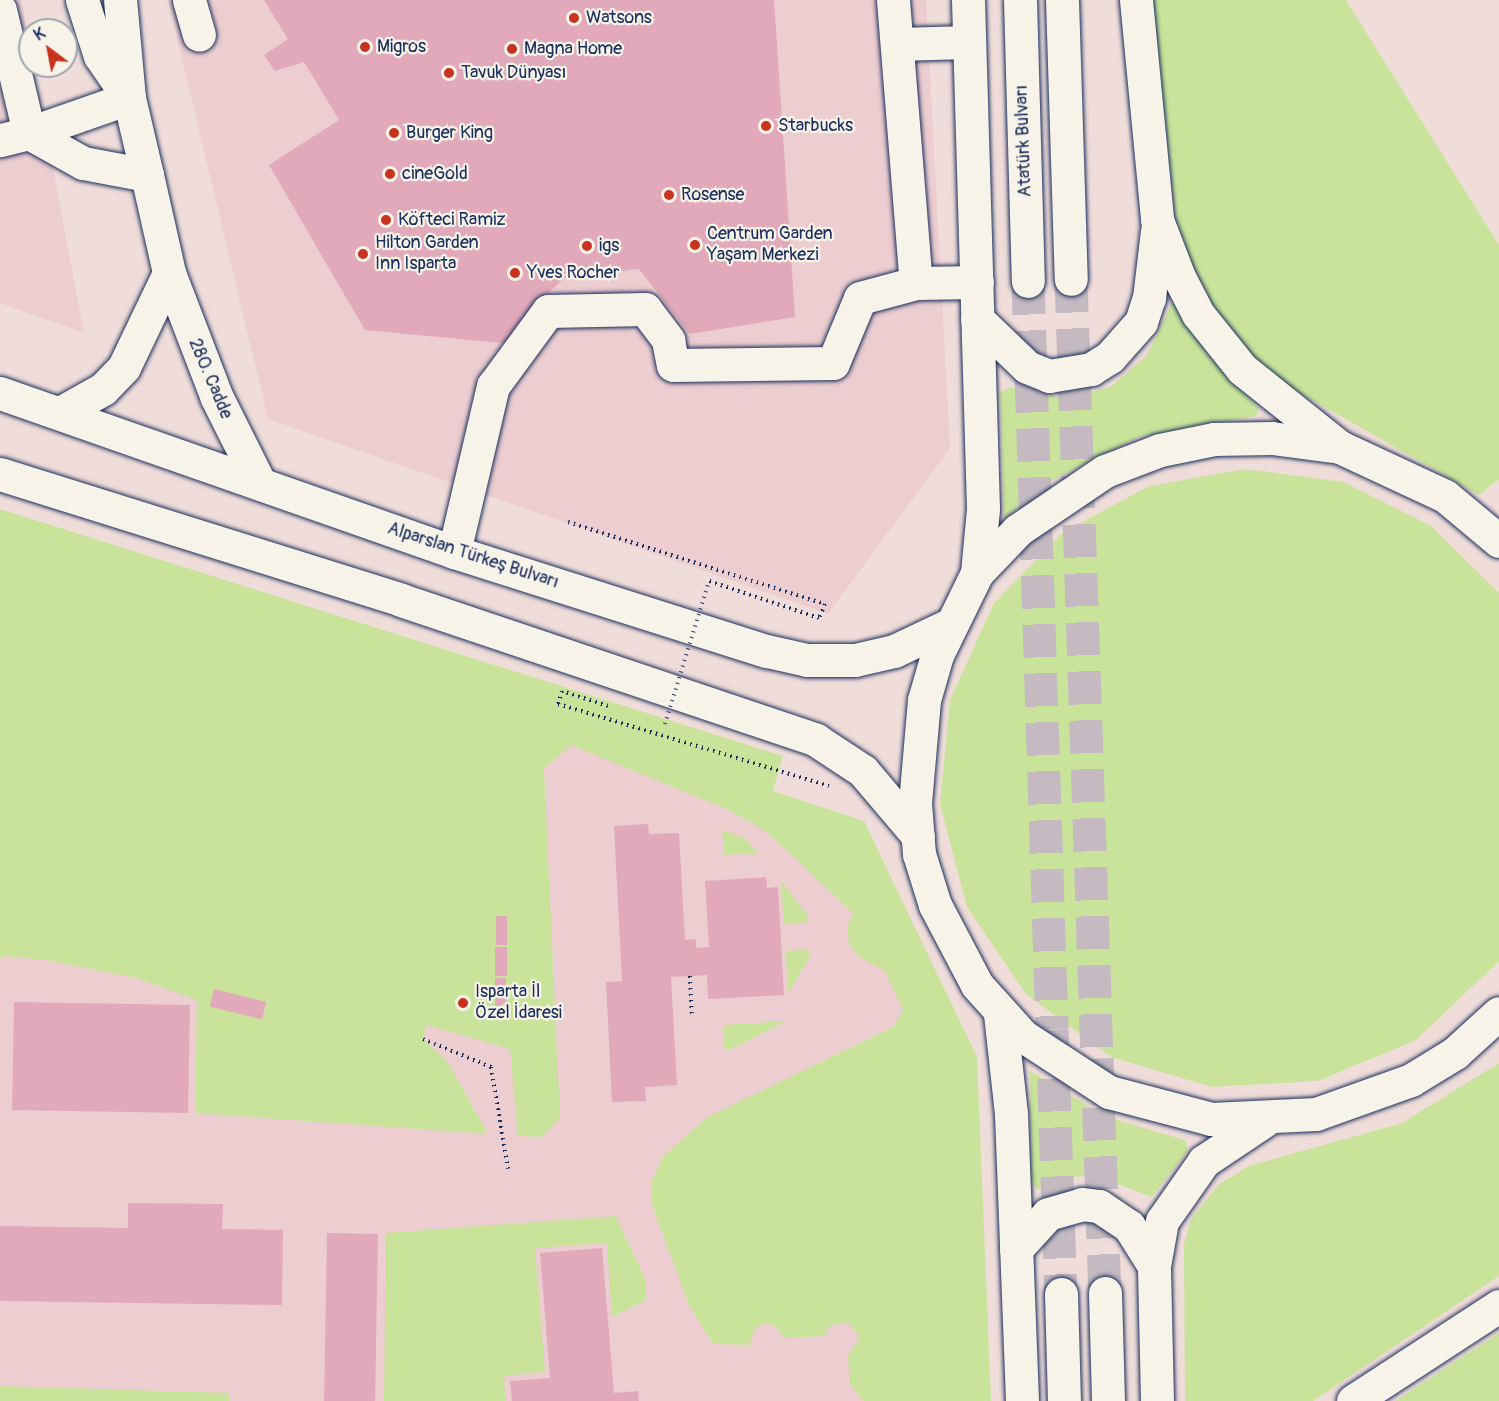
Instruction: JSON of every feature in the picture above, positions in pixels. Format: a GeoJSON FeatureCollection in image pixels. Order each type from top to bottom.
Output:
{"type":"FeatureCollection","features":[{"type":"Feature","properties":{"kind":"main road","name":"280. Cadde"},"geometry":{"type":"LineString","coordinates":[[82,0],[96,46],[129,98]]}},
{"type":"Feature","properties":{"kind":"main road","name":"280. Cadde"},"geometry":{"type":"LineString","coordinates":[[120,0],[129,98],[168,273],[217,398],[259,482]]}},
{"type":"Feature","properties":{"kind":"main road"},"geometry":{"type":"LineString","coordinates":[[189,0],[199,35]]}},
{"type":"Feature","properties":{"kind":"main road"},"geometry":{"type":"LineString","coordinates":[[893,0],[916,283]]}},
{"type":"Feature","properties":{"kind":"main road"},"geometry":{"type":"LineString","coordinates":[[968,0],[983,508],[977,573]]}},
{"type":"Feature","properties":{"kind":"main road","name":"Atatürk Bulvarı"},"geometry":{"type":"LineString","coordinates":[[1020,0],[1028,281]]}},
{"type":"Feature","properties":{"kind":"main road"},"geometry":{"type":"LineString","coordinates":[[1062,0],[1071,279]]}},
{"type":"Feature","properties":{"kind":"main road"},"geometry":{"type":"LineString","coordinates":[[977,320],[1027,368],[1048,376],[1091,369],[1110,357],[1141,322],[1149,298],[1158,220],[1136,0]]}},
{"type":"Feature","properties":{"kind":"main road"},"geometry":{"type":"LineString","coordinates":[[0,10],[14,136]]}},
{"type":"Feature","properties":{"kind":"main road"},"geometry":{"type":"LineString","coordinates":[[897,44],[969,42]]}},
{"type":"Feature","properties":{"kind":"main road"},"geometry":{"type":"LineString","coordinates":[[14,136],[129,98]]}},
{"type":"Feature","properties":{"kind":"main road"},"geometry":{"type":"LineString","coordinates":[[14,136],[83,163],[147,175]]}},
{"type":"Feature","properties":{"kind":"main road"},"geometry":{"type":"LineString","coordinates":[[1158,220],[1179,277],[1219,343],[1270,396],[1340,447],[1445,496],[1499,542]]}},
{"type":"Feature","properties":{"kind":"main road"},"geometry":{"type":"LineString","coordinates":[[62,412],[103,389],[123,367],[168,273]]}},
{"type":"Feature","properties":{"kind":"main road"},"geometry":{"type":"LineString","coordinates":[[454,552],[493,386],[548,311],[645,309],[668,340],[673,365],[833,363],[860,298],[916,283],[977,282]]}},
{"type":"Feature","properties":{"kind":"main road","name":"Alparslan Türkeş Bulvarı"},"geometry":{"type":"LineString","coordinates":[[0,393],[62,412],[454,552],[807,660],[873,657],[951,624]]}},
{"type":"Feature","properties":{"kind":"main road"},"geometry":{"type":"LineString","coordinates":[[1340,447],[1272,438],[1214,439],[1160,450],[1105,471],[1059,498],[977,573],[951,624],[924,700],[915,752],[918,836],[935,905],[955,950],[1000,1014],[1065,1067],[1110,1092],[1211,1119],[1264,1120],[1316,1114],[1411,1080],[1455,1053],[1499,1013]]}},
{"type":"Feature","properties":{"kind":"main road"},"geometry":{"type":"LineString","coordinates":[[0,474],[401,600],[816,740],[863,771],[918,836]]}},
{"type":"Feature","properties":{"kind":"main road"},"geometry":{"type":"LineString","coordinates":[[1000,1014],[1016,1249],[1022,1401]]}},
{"type":"Feature","properties":{"kind":"main road"},"geometry":{"type":"LineString","coordinates":[[1157,1401],[1154,1266],[1162,1221],[1185,1182],[1203,1161],[1264,1120]]}},
{"type":"Feature","properties":{"kind":"main road"},"geometry":{"type":"LineString","coordinates":[[1016,1249],[1048,1214],[1082,1204],[1099,1206],[1129,1226],[1154,1266]]}},
{"type":"Feature","properties":{"kind":"main road"},"geometry":{"type":"LineString","coordinates":[[1105,1293],[1108,1401]]}},
{"type":"Feature","properties":{"kind":"main road"},"geometry":{"type":"LineString","coordinates":[[1060,1294],[1064,1401]]}},
{"type":"Feature","properties":{"kind":"main road"},"geometry":{"type":"LineString","coordinates":[[1353,1401],[1499,1306]]}},
{"type":"Feature","properties":{"kind":"path"},"geometry":{"type":"LineString","coordinates":[[568,522],[825,604],[819,618],[709,581],[665,724],[655,721]]}},
{"type":"Feature","properties":{"kind":"path"},"geometry":{"type":"LineString","coordinates":[[614,708],[562,691],[558,704],[814,786]]}},
{"type":"Feature","properties":{"kind":"path"},"geometry":{"type":"LineString","coordinates":[[690,976],[692,1016]]}},
{"type":"Feature","properties":{"kind":"path"},"geometry":{"type":"LineString","coordinates":[[423,1039],[491,1067],[508,1168]]}},
{"type":"Feature","properties":{"kind":"shaded area"},"geometry":{"type":"Polygon","coordinates":[[[0,0],[21,0],[24,18],[18,18],[18,78],[36,78],[84,333],[0,303],[0,0]]]}},
{"type":"Feature","properties":{"kind":"shaded area"},"geometry":{"type":"Polygon","coordinates":[[[168,0],[926,0],[950,448],[828,614],[268,419],[168,0]]]}},
{"type":"Feature","properties":{"kind":"shaded area","name":"Isparta İl Özel İdaresi"},"geometry":{"type":"Polygon","coordinates":[[[0,542],[551,714],[777,820],[905,959],[991,1401],[0,1401],[0,542]]]}},
{"type":"Feature","properties":{"kind":"green space"},"geometry":{"type":"Polygon","coordinates":[[[1152,0],[1346,0],[1499,245],[1499,479],[1479,495],[1279,381],[1250,357],[1206,299],[1176,225],[1152,0]]]}},
{"type":"Feature","properties":{"kind":"green space"},"geometry":{"type":"Polygon","coordinates":[[[1173,301],[1208,355],[1259,409],[1256,416],[1139,437],[1049,482],[1004,519],[1000,393],[1010,387],[1070,399],[1112,386],[1147,355],[1173,301]]]}},
{"type":"Feature","properties":{"kind":"green space"},"geometry":{"type":"Polygon","coordinates":[[[1246,469],[1343,482],[1431,526],[1499,593],[1499,961],[1416,1040],[1318,1081],[1212,1087],[1111,1057],[1026,994],[967,907],[940,804],[950,700],[994,603],[1062,533],[1149,486],[1246,469]]]}},
{"type":"Feature","properties":{"kind":"green space"},"geometry":{"type":"Polygon","coordinates":[[[0,509],[783,756],[773,791],[864,821],[977,1057],[991,1401],[863,1401],[850,1384],[848,1355],[860,1338],[849,1323],[830,1325],[824,1336],[784,1338],[774,1325],[764,1323],[755,1328],[749,1345],[713,1344],[689,1305],[652,1205],[652,1181],[663,1156],[708,1117],[893,1027],[903,1010],[885,971],[858,956],[849,943],[847,927],[853,913],[768,833],[731,811],[571,745],[544,768],[560,1118],[542,1137],[518,1136],[510,1049],[427,1025],[423,1039],[447,1061],[488,1134],[195,1113],[197,1000],[136,978],[46,960],[3,956],[0,961],[0,509]]]}},
{"type":"Feature","properties":{"kind":"green space"},"geometry":{"type":"Polygon","coordinates":[[[722,830],[743,837],[759,853],[724,855],[722,830]]]}},
{"type":"Feature","properties":{"kind":"green space"},"geometry":{"type":"Polygon","coordinates":[[[781,881],[808,916],[809,922],[784,924],[781,881]]]}},
{"type":"Feature","properties":{"kind":"green space"},"geometry":{"type":"Polygon","coordinates":[[[810,949],[810,956],[788,994],[786,951],[810,949]]]}},
{"type":"Feature","properties":{"kind":"green space"},"geometry":{"type":"Polygon","coordinates":[[[786,1021],[728,1051],[724,1048],[724,1025],[786,1021]]]}},
{"type":"Feature","properties":{"kind":"green space"},"geometry":{"type":"Polygon","coordinates":[[[1499,1063],[1499,1276],[1313,1401],[1185,1401],[1184,1244],[1191,1219],[1219,1184],[1249,1166],[1402,1123],[1499,1063]]]}},
{"type":"Feature","properties":{"kind":"green space"},"geometry":{"type":"Polygon","coordinates":[[[1030,1071],[1107,1117],[1185,1140],[1188,1150],[1152,1197],[1096,1176],[1072,1177],[1038,1189],[1031,1183],[1030,1071]]]}},
{"type":"Feature","properties":{"kind":"green space"},"geometry":{"type":"Polygon","coordinates":[[[616,1216],[646,1281],[645,1301],[612,1317],[607,1243],[535,1248],[545,1372],[504,1376],[506,1401],[384,1401],[386,1233],[616,1216]]]}},
{"type":"Feature","properties":{"kind":"green space"},"geometry":{"type":"Polygon","coordinates":[[[1499,1333],[1499,1401],[1395,1401],[1499,1333]]]}},
{"type":"Feature","properties":{"kind":"green space"},"geometry":{"type":"Polygon","coordinates":[[[0,1386],[229,1393],[229,1401],[0,1401],[0,1386]]]}},
{"type":"Feature","properties":{"kind":"building"},"geometry":{"type":"Polygon","coordinates":[[[264,0],[774,0],[795,317],[690,334],[639,269],[564,278],[543,298],[522,345],[365,330],[269,165],[339,120],[304,62],[275,71],[264,55],[288,39],[264,0]]]}},
{"type":"Feature","properties":{"kind":"building"},"geometry":{"type":"Polygon","coordinates":[[[648,824],[649,834],[679,833],[685,940],[696,939],[696,948],[709,947],[705,881],[766,877],[767,888],[778,887],[784,995],[708,999],[707,975],[671,977],[677,1085],[645,1087],[646,1101],[612,1102],[606,982],[622,981],[614,826],[648,824]]]}},
{"type":"Feature","properties":{"kind":"building"},"geometry":{"type":"Polygon","coordinates":[[[496,916],[507,916],[507,945],[496,945],[496,916]]]}},
{"type":"Feature","properties":{"kind":"building"},"geometry":{"type":"Polygon","coordinates":[[[495,947],[507,947],[507,976],[495,976],[495,947]]]}},
{"type":"Feature","properties":{"kind":"building"},"geometry":{"type":"Polygon","coordinates":[[[495,978],[506,978],[506,1006],[495,1006],[495,978]]]}},
{"type":"Feature","properties":{"kind":"building"},"geometry":{"type":"Polygon","coordinates":[[[214,989],[266,1002],[262,1020],[210,1006],[214,989]]]}},
{"type":"Feature","properties":{"kind":"building"},"geometry":{"type":"Polygon","coordinates":[[[14,1002],[190,1005],[188,1113],[12,1110],[14,1002]]]}},
{"type":"Feature","properties":{"kind":"building"},"geometry":{"type":"Polygon","coordinates":[[[128,1203],[223,1204],[222,1229],[283,1230],[282,1305],[0,1301],[0,1226],[128,1228],[128,1203]]]}},
{"type":"Feature","properties":{"kind":"building"},"geometry":{"type":"Polygon","coordinates":[[[327,1233],[378,1234],[375,1401],[324,1401],[327,1233]]]}},
{"type":"Feature","properties":{"kind":"building"},"geometry":{"type":"Polygon","coordinates":[[[602,1248],[614,1393],[638,1391],[639,1401],[512,1401],[510,1381],[550,1378],[540,1253],[602,1248]]]}},
{"type":"Feature","properties":{"kind":"tunnel"},"geometry":{"type":"LineString","coordinates":[[1071,279],[1097,1058]]}},
{"type":"Feature","properties":{"kind":"tunnel"},"geometry":{"type":"LineString","coordinates":[[1028,281],[1052,1029]]}},
{"type":"Feature","properties":{"kind":"tunnel"},"geometry":{"type":"LineString","coordinates":[[1052,1029],[1061,1294]]}},
{"type":"Feature","properties":{"kind":"tunnel"},"geometry":{"type":"LineString","coordinates":[[1097,1058],[1105,1293]]}},
{"type":"Feature","properties":{"kind":"place","name":"Watsons"},"geometry":{"type":"Point","coordinates":[574,18]}},
{"type":"Feature","properties":{"kind":"place","name":"Migros"},"geometry":{"type":"Point","coordinates":[365,47]}},
{"type":"Feature","properties":{"kind":"place","name":"Magna Home"},"geometry":{"type":"Point","coordinates":[512,49]}},
{"type":"Feature","properties":{"kind":"place","name":"Tavuk Dünyası"},"geometry":{"type":"Point","coordinates":[449,73]}},
{"type":"Feature","properties":{"kind":"place","name":"Starbucks"},"geometry":{"type":"Point","coordinates":[766,126]}},
{"type":"Feature","properties":{"kind":"place","name":"Burger King"},"geometry":{"type":"Point","coordinates":[394,133]}},
{"type":"Feature","properties":{"kind":"place","name":"cineGold"},"geometry":{"type":"Point","coordinates":[390,174]}},
{"type":"Feature","properties":{"kind":"place","name":"Rosense"},"geometry":{"type":"Point","coordinates":[669,195]}},
{"type":"Feature","properties":{"kind":"place","name":"Köfteci Ramiz"},"geometry":{"type":"Point","coordinates":[386,220]}},
{"type":"Feature","properties":{"kind":"place","name":"Centrum Garden Yaşam Merkezi"},"geometry":{"type":"Point","coordinates":[695,245]}},
{"type":"Feature","properties":{"kind":"place","name":"igs"},"geometry":{"type":"Point","coordinates":[587,246]}},
{"type":"Feature","properties":{"kind":"place","name":"Hilton Garden Inn Isparta"},"geometry":{"type":"Point","coordinates":[363,254]}},
{"type":"Feature","properties":{"kind":"place","name":"Yves Rocher"},"geometry":{"type":"Point","coordinates":[515,273]}},
{"type":"Feature","properties":{"kind":"place","name":"Isparta İl Özel İdaresi"},"geometry":{"type":"Point","coordinates":[463,1003]}}]}
